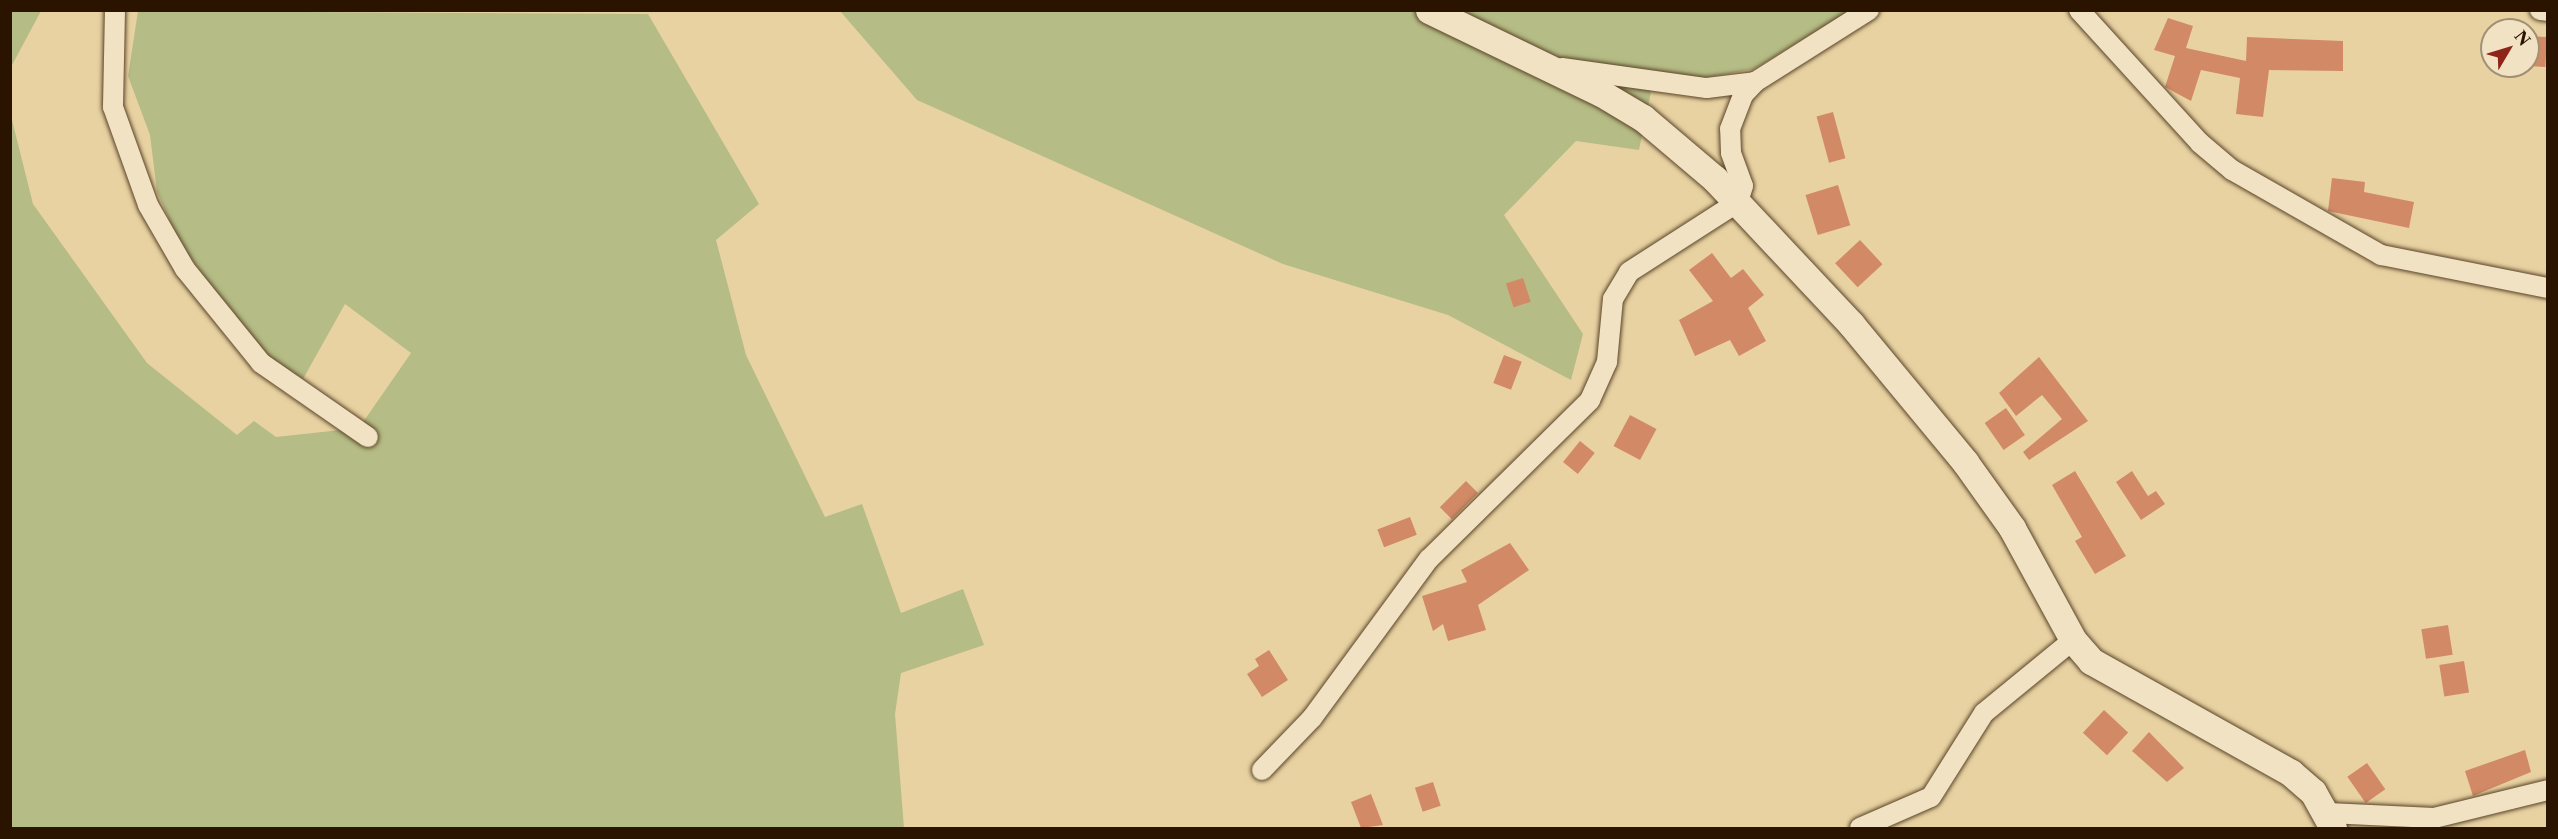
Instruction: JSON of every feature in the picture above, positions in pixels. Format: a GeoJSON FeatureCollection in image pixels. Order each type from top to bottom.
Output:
{"type":"FeatureCollection","features":[{"type":"Feature","properties":{"kind":"street"},"geometry":{"type":"LineString","coordinates":[[115,10],[113,107],[148,205],[185,269],[261,363],[368,437]]}},
{"type":"Feature","properties":{"kind":"street"},"geometry":{"type":"LineString","coordinates":[[1429,10],[1554,67],[1643,118],[1738,202],[1851,324],[1965,462],[2012,528],[2073,640],[2110,673],[2291,773],[2331,821],[2434,818],[2547,790]]}},
{"type":"Feature","properties":{"kind":"street"},"geometry":{"type":"LineString","coordinates":[[2079,10],[2200,143],[2232,170],[2381,255],[2547,288]]}},
{"type":"Feature","properties":{"kind":"street"},"geometry":{"type":"LineString","coordinates":[[2540,10],[2547,11]]}},
{"type":"Feature","properties":{"kind":"street"},"geometry":{"type":"LineString","coordinates":[[1262,770],[1312,718],[1429,559],[1590,400],[1607,362],[1613,299],[1629,272],[1738,202],[1743,186],[1731,153],[1730,129],[1739,102],[1755,82],[1859,13]]}},
{"type":"Feature","properties":{"kind":"street"},"geometry":{"type":"LineString","coordinates":[[1554,67],[1707,88],[1755,82]]}},
{"type":"Feature","properties":{"kind":"street"},"geometry":{"type":"LineString","coordinates":[[1860,828],[1931,797],[1984,713],[2073,640]]}},
{"type":"Feature","properties":{"kind":"green space"},"geometry":{"type":"Polygon","coordinates":[[[10,11],[41,11],[11,67],[10,11]]]}},
{"type":"Feature","properties":{"kind":"green space"},"geometry":{"type":"Polygon","coordinates":[[[138,11],[648,14],[759,204],[716,240],[746,355],[825,517],[862,504],[901,613],[963,589],[984,645],[901,673],[895,714],[904,828],[11,828],[10,112],[33,204],[147,363],[237,435],[254,421],[276,437],[359,428],[411,353],[345,304],[303,379],[260,351],[181,245],[157,192],[150,135],[128,76],[138,11]]]}},
{"type":"Feature","properties":{"kind":"green space"},"geometry":{"type":"Polygon","coordinates":[[[840,11],[1849,11],[1754,69],[1652,87],[1639,150],[1576,141],[1504,215],[1583,334],[1571,380],[1448,315],[1283,264],[917,100],[840,11]]]}},
{"type":"Feature","properties":{"kind":"building"},"geometry":{"type":"Polygon","coordinates":[[[2168,18],[2193,26],[2186,48],[2246,61],[2247,37],[2343,41],[2343,71],[2269,70],[2263,117],[2236,114],[2240,78],[2201,70],[2191,101],[2165,87],[2175,56],[2154,50],[2168,18]]]}},
{"type":"Feature","properties":{"kind":"building"},"geometry":{"type":"Polygon","coordinates":[[[2540,37],[2547,37],[2545,67],[2540,67],[2540,37]]]}},
{"type":"Feature","properties":{"kind":"building"},"geometry":{"type":"Polygon","coordinates":[[[1833,112],[1845,158],[1829,163],[1817,116],[1833,112]]]}},
{"type":"Feature","properties":{"kind":"building"},"geometry":{"type":"Polygon","coordinates":[[[2332,178],[2365,182],[2364,192],[2414,202],[2409,228],[2328,211],[2332,178]]]}},
{"type":"Feature","properties":{"kind":"building"},"geometry":{"type":"Polygon","coordinates":[[[1838,185],[1850,225],[1818,235],[1805,195],[1838,185]]]}},
{"type":"Feature","properties":{"kind":"building"},"geometry":{"type":"Polygon","coordinates":[[[1860,240],[1883,264],[1858,287],[1835,263],[1860,240]]]}},
{"type":"Feature","properties":{"kind":"building"},"geometry":{"type":"Polygon","coordinates":[[[1712,253],[1731,278],[1743,269],[1764,295],[1748,308],[1766,341],[1739,356],[1730,340],[1695,356],[1679,320],[1713,301],[1689,270],[1712,253]]]}},
{"type":"Feature","properties":{"kind":"building"},"geometry":{"type":"Polygon","coordinates":[[[1523,278],[1531,302],[1514,307],[1506,284],[1523,278]]]}},
{"type":"Feature","properties":{"kind":"building"},"geometry":{"type":"Polygon","coordinates":[[[1504,355],[1522,362],[1511,390],[1493,383],[1504,355]]]}},
{"type":"Feature","properties":{"kind":"building"},"geometry":{"type":"Polygon","coordinates":[[[2039,357],[2088,421],[2029,460],[2023,452],[2062,419],[2042,395],[2016,416],[1999,393],[2039,357]]]}},
{"type":"Feature","properties":{"kind":"building"},"geometry":{"type":"Polygon","coordinates":[[[2006,408],[2025,435],[2004,450],[1985,423],[2006,408]]]}},
{"type":"Feature","properties":{"kind":"building"},"geometry":{"type":"Polygon","coordinates":[[[1630,415],[1656,429],[1640,460],[1614,446],[1630,415]]]}},
{"type":"Feature","properties":{"kind":"building"},"geometry":{"type":"Polygon","coordinates":[[[1580,441],[1595,453],[1578,474],[1563,462],[1580,441]]]}},
{"type":"Feature","properties":{"kind":"building"},"geometry":{"type":"Polygon","coordinates":[[[2075,471],[2126,556],[2095,574],[2075,541],[2082,537],[2052,485],[2075,471]]]}},
{"type":"Feature","properties":{"kind":"building"},"geometry":{"type":"Polygon","coordinates":[[[2132,471],[2148,496],[2156,491],[2165,504],[2141,520],[2116,482],[2132,471]]]}},
{"type":"Feature","properties":{"kind":"building"},"geometry":{"type":"Polygon","coordinates":[[[1466,481],[1478,493],[1452,519],[1440,507],[1466,481]]]}},
{"type":"Feature","properties":{"kind":"building"},"geometry":{"type":"Polygon","coordinates":[[[1410,517],[1417,535],[1384,547],[1377,530],[1410,517]]]}},
{"type":"Feature","properties":{"kind":"building"},"geometry":{"type":"Polygon","coordinates":[[[1510,543],[1529,570],[1478,605],[1486,630],[1448,641],[1443,624],[1433,631],[1422,596],[1467,582],[1461,570],[1510,543]]]}},
{"type":"Feature","properties":{"kind":"building"},"geometry":{"type":"Polygon","coordinates":[[[2448,625],[2453,655],[2426,659],[2421,629],[2448,625]]]}},
{"type":"Feature","properties":{"kind":"building"},"geometry":{"type":"Polygon","coordinates":[[[1269,650],[1288,680],[1262,697],[1247,674],[1259,666],[1255,659],[1269,650]]]}},
{"type":"Feature","properties":{"kind":"building"},"geometry":{"type":"Polygon","coordinates":[[[2464,661],[2469,693],[2444,697],[2439,665],[2464,661]]]}},
{"type":"Feature","properties":{"kind":"building"},"geometry":{"type":"Polygon","coordinates":[[[2104,710],[2128,733],[2107,755],[2083,733],[2104,710]]]}},
{"type":"Feature","properties":{"kind":"building"},"geometry":{"type":"Polygon","coordinates":[[[2149,732],[2184,768],[2167,782],[2132,751],[2149,732]]]}},
{"type":"Feature","properties":{"kind":"building"},"geometry":{"type":"Polygon","coordinates":[[[2525,750],[2531,772],[2473,796],[2465,771],[2525,750]]]}},
{"type":"Feature","properties":{"kind":"building"},"geometry":{"type":"Polygon","coordinates":[[[2367,763],[2385,789],[2366,803],[2347,777],[2367,763]]]}},
{"type":"Feature","properties":{"kind":"building"},"geometry":{"type":"Polygon","coordinates":[[[1433,782],[1441,806],[1423,812],[1415,788],[1433,782]]]}},
{"type":"Feature","properties":{"kind":"building"},"geometry":{"type":"Polygon","coordinates":[[[1371,794],[1383,825],[1361,828],[1351,802],[1371,794]]]}}]}
